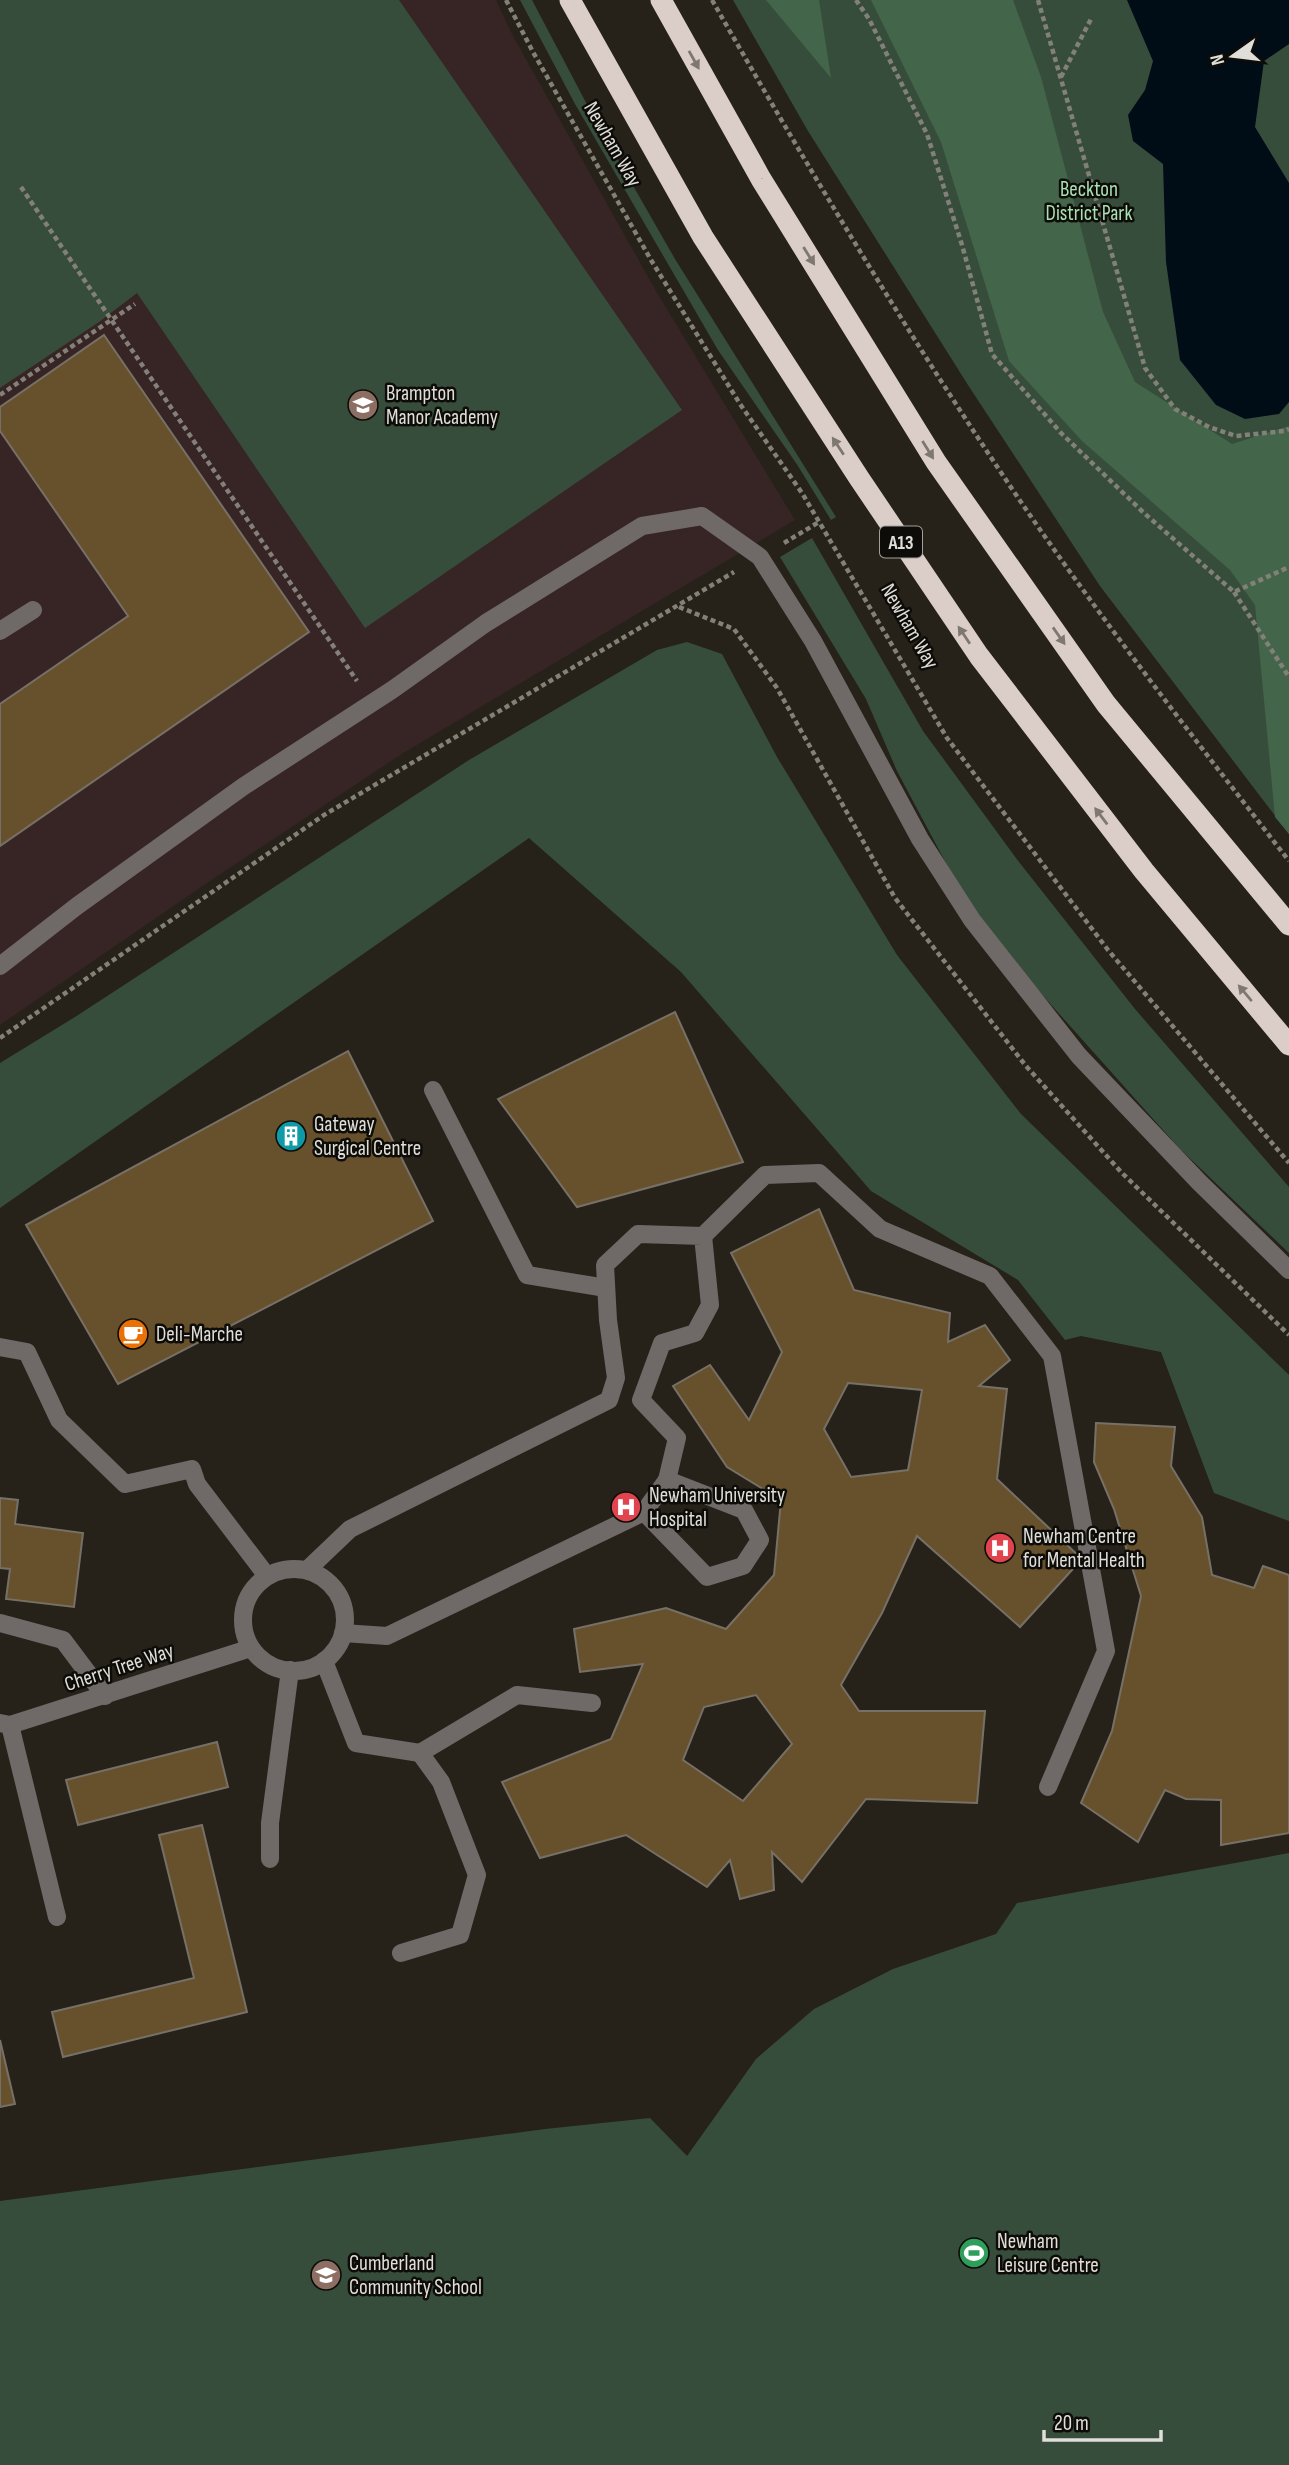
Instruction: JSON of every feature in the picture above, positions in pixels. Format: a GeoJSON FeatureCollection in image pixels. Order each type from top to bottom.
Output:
{"type":"FeatureCollection","features":[{"type":"Feature","properties":{"kind":"highway","name":"Newham Way"},"geometry":{"type":"LineString","coordinates":[[570,0],[703,237],[859,478],[979,656],[1143,871],[1289,1045]]}},
{"type":"Feature","properties":{"kind":"highway"},"geometry":{"type":"LineString","coordinates":[[661,0],[761,179],[936,462],[1106,704],[1289,925]]}},
{"type":"Feature","properties":{"kind":"lane"},"geometry":{"type":"LineString","coordinates":[[0,966],[244,786],[486,623],[642,526],[702,516],[760,557],[820,652],[920,839],[972,920],[1079,1056],[1199,1182],[1289,1270]]}},
{"type":"Feature","properties":{"kind":"lane"},"geometry":{"type":"LineString","coordinates":[[0,631],[33,610]]}},
{"type":"Feature","properties":{"kind":"lane"},"geometry":{"type":"LineString","coordinates":[[433,1090],[527,1275],[606,1288]]}},
{"type":"Feature","properties":{"kind":"lane"},"geometry":{"type":"LineString","coordinates":[[609,1400],[616,1378],[605,1265],[638,1234],[703,1236],[765,1175],[819,1173],[880,1229],[990,1276],[1052,1356],[1106,1651],[1048,1787]]}},
{"type":"Feature","properties":{"kind":"lane"},"geometry":{"type":"LineString","coordinates":[[641,1400],[663,1343],[695,1333],[710,1305],[703,1236]]}},
{"type":"Feature","properties":{"kind":"lane"},"geometry":{"type":"LineString","coordinates":[[0,1347],[27,1352],[59,1420],[125,1484],[192,1469],[197,1484],[267,1576]]}},
{"type":"Feature","properties":{"kind":"lane"},"geometry":{"type":"LineString","coordinates":[[307,1570],[350,1529],[609,1400],[641,1400],[677,1438],[667,1480],[644,1512],[387,1636],[343,1633]]}},
{"type":"Feature","properties":{"kind":"lane"},"geometry":{"type":"LineString","coordinates":[[644,1512],[706,1577],[743,1566],[760,1540],[744,1510],[667,1480]]}},
{"type":"Feature","properties":{"kind":"lane"},"geometry":{"type":"LineString","coordinates":[[281,1570],[307,1570],[322,1576],[340,1598],[345,1615],[343,1633],[333,1652],[324,1661],[299,1670],[280,1669],[264,1661],[251,1648],[244,1625],[246,1600],[256,1585],[267,1576],[281,1570]]}},
{"type":"Feature","properties":{"kind":"lane"},"geometry":{"type":"LineString","coordinates":[[0,1623],[63,1640],[105,1696]]}},
{"type":"Feature","properties":{"kind":"lane","name":"Cherry Tree Way"},"geometry":{"type":"LineString","coordinates":[[5,1724],[105,1696],[251,1648]]}},
{"type":"Feature","properties":{"kind":"lane"},"geometry":{"type":"LineString","coordinates":[[324,1661],[356,1742],[420,1753],[517,1695],[592,1703]]}},
{"type":"Feature","properties":{"kind":"lane"},"geometry":{"type":"LineString","coordinates":[[270,1859],[270,1823],[289,1670]]}},
{"type":"Feature","properties":{"kind":"lane"},"geometry":{"type":"LineString","coordinates":[[5,1724],[57,1917]]}},
{"type":"Feature","properties":{"kind":"lane"},"geometry":{"type":"LineString","coordinates":[[401,1953],[460,1935],[477,1875],[441,1782],[420,1753]]}},
{"type":"Feature","properties":{"kind":"path","name":"Newham Way"},"geometry":{"type":"LineString","coordinates":[[506,0],[651,260],[740,404],[819,522],[947,738],[1108,950],[1289,1163]]}},
{"type":"Feature","properties":{"kind":"path"},"geometry":{"type":"LineString","coordinates":[[712,0],[800,155],[1003,476],[1208,756],[1289,860]]}},
{"type":"Feature","properties":{"kind":"path"},"geometry":{"type":"LineString","coordinates":[[856,0],[870,19],[927,134],[962,245],[992,354],[1061,433],[1144,513],[1234,592],[1289,677]]}},
{"type":"Feature","properties":{"kind":"path"},"geometry":{"type":"LineString","coordinates":[[1038,0],[1145,368],[1175,409],[1209,427],[1236,436],[1289,429]]}},
{"type":"Feature","properties":{"kind":"path"},"geometry":{"type":"LineString","coordinates":[[1061,77],[1091,19]]}},
{"type":"Feature","properties":{"kind":"path"},"geometry":{"type":"LineString","coordinates":[[21,187],[372,702]]}},
{"type":"Feature","properties":{"kind":"path"},"geometry":{"type":"LineString","coordinates":[[0,395],[135,304]]}},
{"type":"Feature","properties":{"kind":"path"},"geometry":{"type":"LineString","coordinates":[[0,1038],[324,815],[819,522]]}},
{"type":"Feature","properties":{"kind":"path"},"geometry":{"type":"LineString","coordinates":[[1234,592],[1289,567]]}},
{"type":"Feature","properties":{"kind":"shaded area","name":"Brampton Manor Academy"},"geometry":{"type":"Polygon","coordinates":[[[0,0],[496,0],[513,36],[656,291],[795,520],[405,752],[0,1025],[0,0]]]}},
{"type":"Feature","properties":{"kind":"shaded area"},"geometry":{"type":"Polygon","coordinates":[[[1127,0],[1289,0],[1289,44],[1264,61],[1255,127],[1289,183],[1289,402],[1279,414],[1245,419],[1216,405],[1180,360],[1166,262],[1163,164],[1133,141],[1128,115],[1145,90],[1153,61],[1127,0]]]}},
{"type":"Feature","properties":{"kind":"green space"},"geometry":{"type":"Polygon","coordinates":[[[0,0],[399,0],[682,410],[365,628],[137,293],[99,322],[0,388],[0,0]]]}},
{"type":"Feature","properties":{"kind":"green space"},"geometry":{"type":"Polygon","coordinates":[[[520,0],[532,0],[592,114],[675,259],[836,517],[831,520],[798,466],[718,350],[575,104],[520,0]]]}},
{"type":"Feature","properties":{"kind":"green space","name":"Beckton District Park"},"geometry":{"type":"Polygon","coordinates":[[[733,0],[1289,0],[1289,834],[1100,586],[968,385],[808,131],[733,0]]]}},
{"type":"Feature","properties":{"kind":"green space"},"geometry":{"type":"Polygon","coordinates":[[[766,0],[819,0],[831,78],[766,0]]]}},
{"type":"Feature","properties":{"kind":"green space"},"geometry":{"type":"Polygon","coordinates":[[[871,0],[1013,0],[1041,77],[1103,312],[1135,382],[1232,444],[1289,426],[1289,834],[1275,817],[1255,605],[1230,570],[1082,441],[1009,361],[941,142],[871,0]]]}},
{"type":"Feature","properties":{"kind":"green space"},"geometry":{"type":"Polygon","coordinates":[[[812,538],[923,731],[1019,862],[1135,1009],[1289,1187],[1289,1253],[1180,1149],[1037,989],[964,897],[897,771],[866,699],[780,557],[812,538]]]}},
{"type":"Feature","properties":{"kind":"green space"},"geometry":{"type":"Polygon","coordinates":[[[687,642],[722,654],[777,757],[897,955],[1021,1114],[1289,1375],[1289,1521],[1214,1493],[1161,1352],[1081,1336],[1065,1340],[1018,1280],[871,1191],[681,972],[529,838],[0,1208],[0,1063],[469,760],[657,650],[687,642]]]}},
{"type":"Feature","properties":{"kind":"green space","name":"Newham Leisure Centre"},"geometry":{"type":"Polygon","coordinates":[[[1289,1853],[1289,2465],[0,2465],[0,2201],[545,2129],[650,2118],[687,2156],[756,2059],[814,2009],[893,1969],[996,1934],[1017,1903],[1289,1853]]]}},
{"type":"Feature","properties":{"kind":"building"},"geometry":{"type":"Polygon","coordinates":[[[104,335],[309,632],[0,846],[0,704],[128,616],[0,431],[0,407],[104,335]]]}},
{"type":"Feature","properties":{"kind":"building"},"geometry":{"type":"Polygon","coordinates":[[[675,1012],[743,1162],[577,1207],[498,1099],[675,1012]]]}},
{"type":"Feature","properties":{"kind":"building","name":"Gateway Surgical Centre"},"geometry":{"type":"Polygon","coordinates":[[[348,1051],[433,1221],[118,1384],[26,1225],[348,1051]]]}},
{"type":"Feature","properties":{"kind":"building","name":"Newham Centre for Mental Health"},"geometry":{"type":"Polygon","coordinates":[[[819,1209],[854,1290],[950,1313],[948,1342],[985,1325],[1010,1360],[979,1386],[1007,1389],[997,1479],[1082,1559],[1020,1627],[917,1536],[882,1613],[841,1685],[859,1711],[985,1711],[977,1803],[866,1799],[802,1882],[772,1852],[774,1890],[740,1899],[730,1860],[707,1887],[626,1835],[540,1858],[502,1782],[611,1739],[643,1664],[580,1672],[574,1629],[666,1608],[726,1629],[774,1575],[781,1500],[727,1467],[673,1386],[710,1365],[749,1420],[782,1352],[731,1253],[819,1209]],[[848,1383],[824,1429],[851,1477],[908,1470],[922,1390],[848,1383]],[[756,1695],[704,1707],[683,1760],[743,1801],[792,1744],[756,1695]]]}},
{"type":"Feature","properties":{"kind":"building"},"geometry":{"type":"Polygon","coordinates":[[[1096,1423],[1175,1427],[1171,1466],[1202,1517],[1212,1575],[1254,1588],[1263,1566],[1289,1575],[1289,1833],[1221,1845],[1221,1800],[1186,1799],[1165,1790],[1138,1842],[1081,1803],[1112,1731],[1141,1596],[1114,1509],[1094,1462],[1096,1423]]]}},
{"type":"Feature","properties":{"kind":"building"},"geometry":{"type":"Polygon","coordinates":[[[0,1498],[18,1500],[15,1524],[83,1533],[74,1607],[6,1599],[10,1569],[0,1568],[0,1498]]]}},
{"type":"Feature","properties":{"kind":"building"},"geometry":{"type":"Polygon","coordinates":[[[217,1742],[228,1787],[78,1825],[66,1780],[217,1742]]]}},
{"type":"Feature","properties":{"kind":"building"},"geometry":{"type":"Polygon","coordinates":[[[202,1825],[247,2012],[63,2057],[52,2012],[194,1978],[159,1835],[202,1825]]]}},
{"type":"Feature","properties":{"kind":"building"},"geometry":{"type":"Polygon","coordinates":[[[0,2040],[15,2104],[0,2107],[0,2040]]]}},
{"type":"Feature","properties":{"kind":"place","name":"Brampton Manor Academy"},"geometry":{"type":"Point","coordinates":[363,405]}},
{"type":"Feature","properties":{"kind":"place","name":"Gateway Surgical Centre"},"geometry":{"type":"Point","coordinates":[291,1136]}},
{"type":"Feature","properties":{"kind":"place","name":"Deli-Marche"},"geometry":{"type":"Point","coordinates":[133,1334]}},
{"type":"Feature","properties":{"kind":"place","name":"Newham University Hospital"},"geometry":{"type":"Point","coordinates":[626,1507]}},
{"type":"Feature","properties":{"kind":"place","name":"Newham Centre for Mental Health"},"geometry":{"type":"Point","coordinates":[1000,1548]}},
{"type":"Feature","properties":{"kind":"place","name":"Newham Leisure Centre"},"geometry":{"type":"Point","coordinates":[974,2253]}},
{"type":"Feature","properties":{"kind":"place","name":"Cumberland Community School"},"geometry":{"type":"Point","coordinates":[326,2275]}}]}
